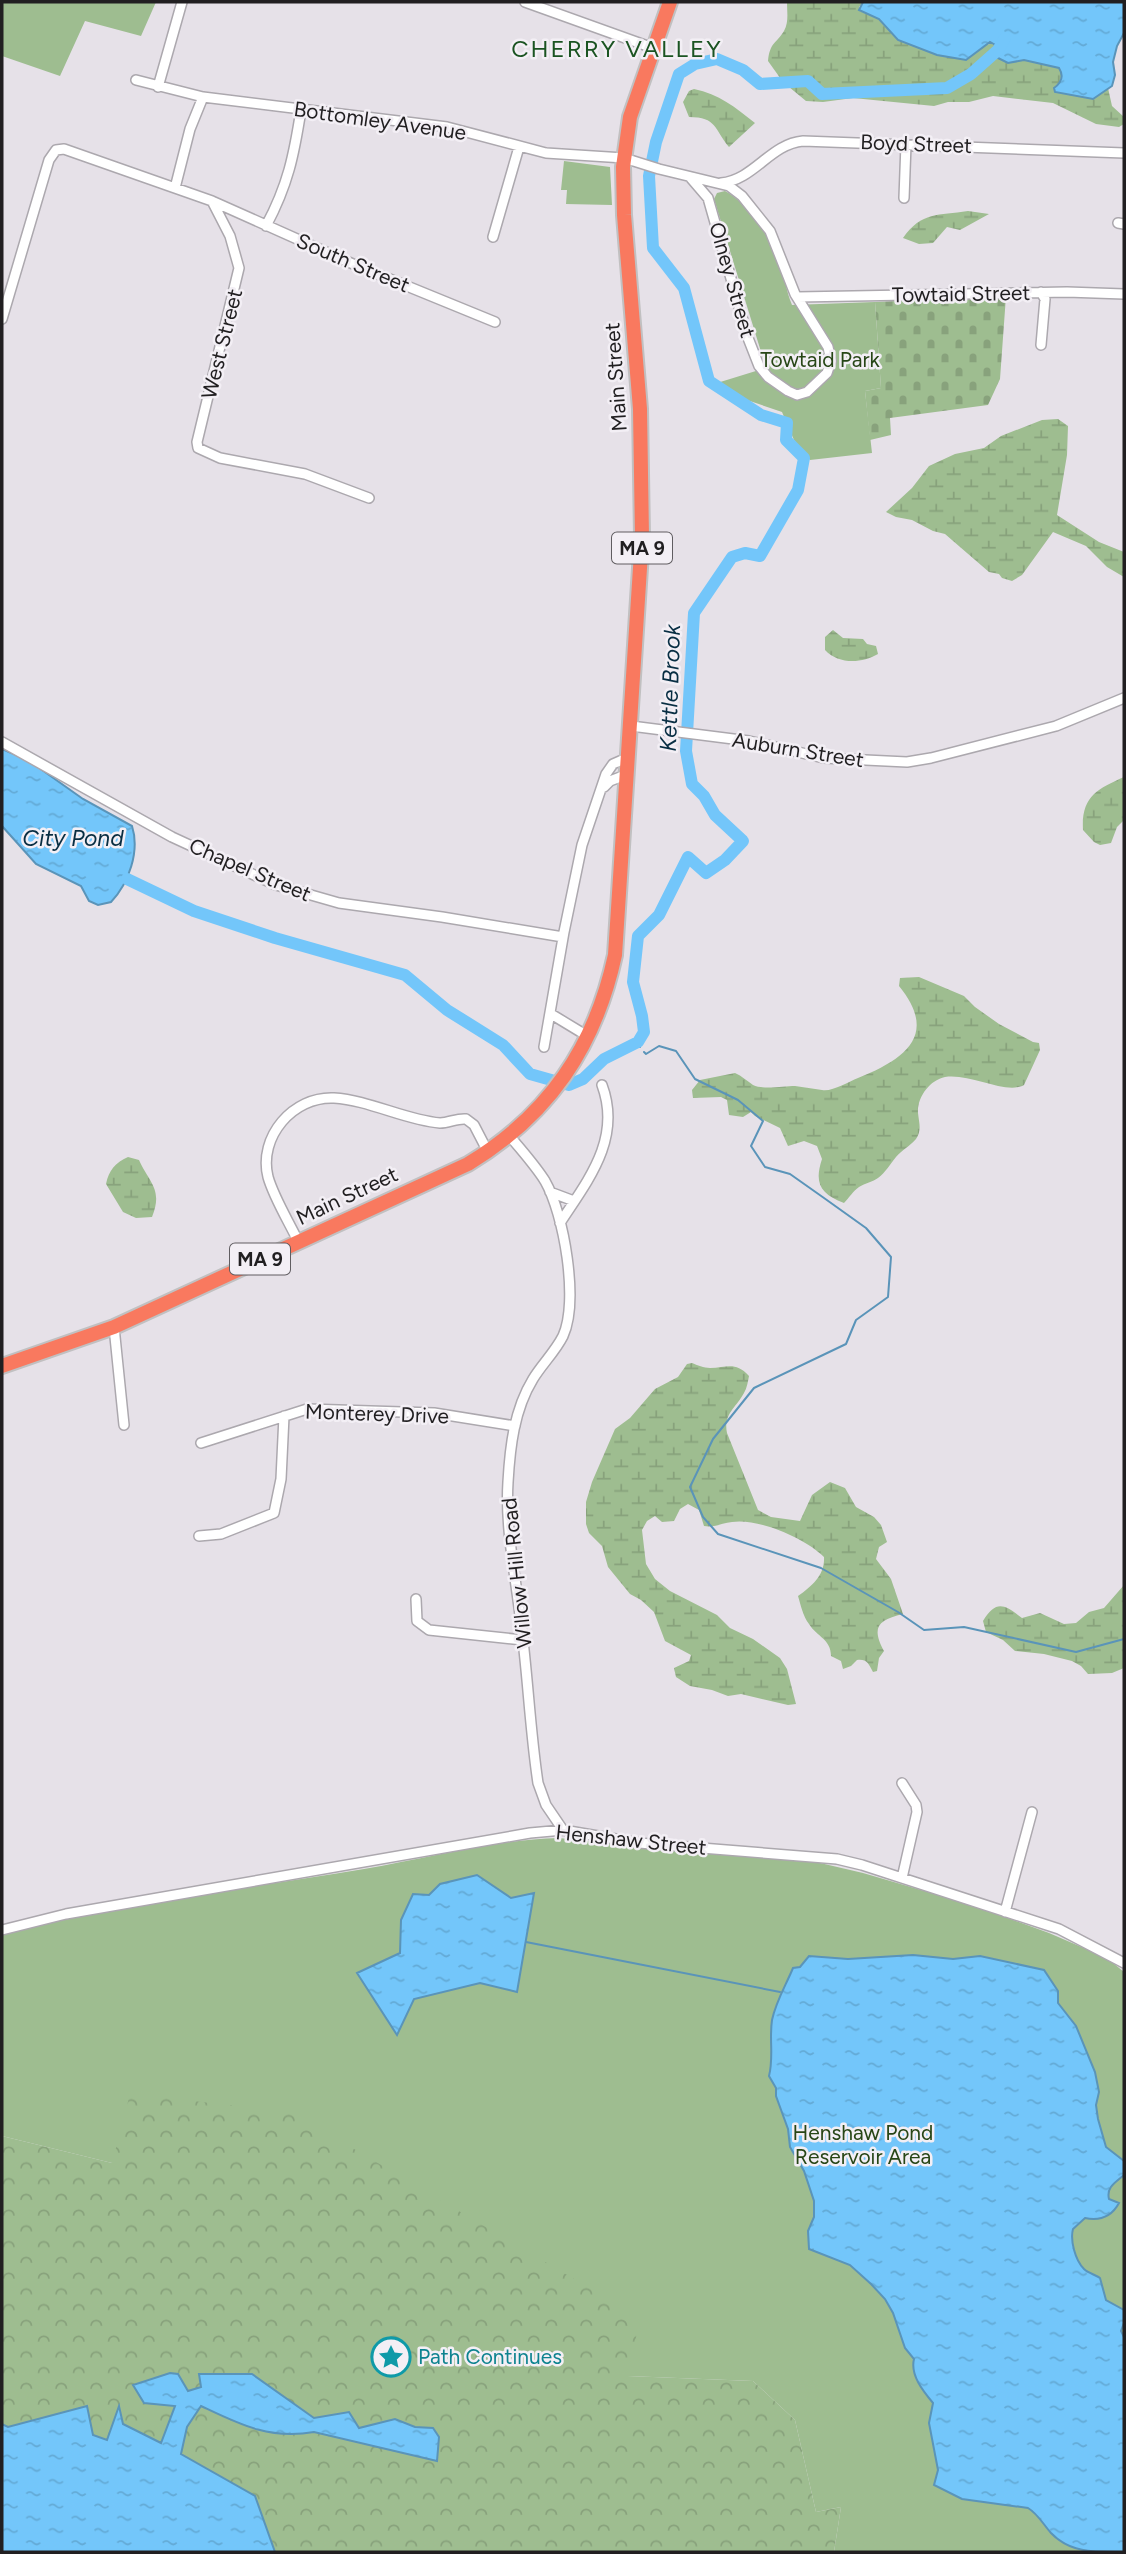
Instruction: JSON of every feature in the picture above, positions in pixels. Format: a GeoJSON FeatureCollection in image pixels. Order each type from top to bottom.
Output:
{"type":"FeatureCollection","features":[{"type":"Feature","properties":{"kind":"highway","name":"Main Street"},"geometry":{"type":"LineString","coordinates":[[2,1366],[114,1327],[488,1152],[536,1111],[589,1037],[608,987],[615,955],[641,571],[640,409],[624,215],[624,158],[628,123],[670,2]]}},
{"type":"Feature","properties":{"kind":"street"},"geometry":{"type":"LineString","coordinates":[[158,87],[183,2]]}},
{"type":"Feature","properties":{"kind":"street"},"geometry":{"type":"LineString","coordinates":[[525,2],[653,48]]}},
{"type":"Feature","properties":{"kind":"street","name":"Bottomley Avenue"},"geometry":{"type":"LineString","coordinates":[[136,80],[204,97],[447,127],[546,153],[624,158],[719,183]]}},
{"type":"Feature","properties":{"kind":"street"},"geometry":{"type":"LineString","coordinates":[[175,188],[190,129],[204,97]]}},
{"type":"Feature","properties":{"kind":"street"},"geometry":{"type":"LineString","coordinates":[[266,226],[280,200],[290,170],[301,110]]}},
{"type":"Feature","properties":{"kind":"street","name":"Boyd Street"},"geometry":{"type":"LineString","coordinates":[[719,183],[741,177],[780,148],[795,142],[1124,153]]}},
{"type":"Feature","properties":{"kind":"street"},"geometry":{"type":"LineString","coordinates":[[904,198],[906,144]]}},
{"type":"Feature","properties":{"kind":"street"},"geometry":{"type":"LineString","coordinates":[[493,237],[519,147]]}},
{"type":"Feature","properties":{"kind":"street"},"geometry":{"type":"LineString","coordinates":[[2,319],[49,160],[56,150],[64,149],[212,201]]}},
{"type":"Feature","properties":{"kind":"street","name":"Olney Street"},"geometry":{"type":"LineString","coordinates":[[690,177],[709,201],[756,360],[768,377],[797,394],[807,392],[827,373],[831,361],[828,347],[788,278],[770,231],[742,196],[719,183]]}},
{"type":"Feature","properties":{"kind":"street","name":"South Street"},"geometry":{"type":"LineString","coordinates":[[212,201],[495,322]]}},
{"type":"Feature","properties":{"kind":"street","name":"West Street"},"geometry":{"type":"LineString","coordinates":[[212,201],[230,236],[239,268],[197,442],[198,448],[220,458],[305,474],[369,498]]}},
{"type":"Feature","properties":{"kind":"street"},"geometry":{"type":"LineString","coordinates":[[1041,292],[1045,299],[1041,345]]}},
{"type":"Feature","properties":{"kind":"street","name":"Towtaid Street"},"geometry":{"type":"LineString","coordinates":[[798,297],[1124,293]]}},
{"type":"Feature","properties":{"kind":"street","name":"Auburn Street"},"geometry":{"type":"LineString","coordinates":[[631,726],[749,741],[824,758],[907,762],[1056,726],[1124,698]]}},
{"type":"Feature","properties":{"kind":"street","name":"Chapel Street"},"geometry":{"type":"LineString","coordinates":[[2,742],[172,837],[276,885],[339,903],[442,916],[563,937]]}},
{"type":"Feature","properties":{"kind":"street"},"geometry":{"type":"LineString","coordinates":[[544,1046],[582,845],[606,774],[613,764],[629,757]]}},
{"type":"Feature","properties":{"kind":"street"},"geometry":{"type":"LineString","coordinates":[[603,788],[610,781],[628,774]]}},
{"type":"Feature","properties":{"kind":"street"},"geometry":{"type":"LineString","coordinates":[[551,1014],[589,1037]]}},
{"type":"Feature","properties":{"kind":"street"},"geometry":{"type":"LineString","coordinates":[[560,1223],[596,1164],[606,1136],[609,1106],[602,1085]]}},
{"type":"Feature","properties":{"kind":"street"},"geometry":{"type":"LineString","coordinates":[[298,1241],[268,1177],[267,1158],[275,1129],[299,1107],[315,1100],[336,1098],[439,1123],[466,1119],[474,1125],[488,1152]]}},
{"type":"Feature","properties":{"kind":"street","name":"Willow Hill Road"},"geometry":{"type":"LineString","coordinates":[[509,1135],[544,1180],[550,1192],[560,1223],[571,1288],[570,1315],[560,1342],[527,1390],[515,1426],[510,1458],[508,1505],[538,1783],[546,1805],[564,1830]]}},
{"type":"Feature","properties":{"kind":"street"},"geometry":{"type":"LineString","coordinates":[[550,1192],[574,1201]]}},
{"type":"Feature","properties":{"kind":"street"},"geometry":{"type":"LineString","coordinates":[[114,1327],[124,1425]]}},
{"type":"Feature","properties":{"kind":"street","name":"Monterey Drive"},"geometry":{"type":"LineString","coordinates":[[201,1443],[307,1409],[403,1412],[472,1418],[515,1426]]}},
{"type":"Feature","properties":{"kind":"street"},"geometry":{"type":"LineString","coordinates":[[199,1536],[220,1534],[274,1513],[281,1479],[284,1416]]}},
{"type":"Feature","properties":{"kind":"street"},"geometry":{"type":"LineString","coordinates":[[416,1599],[418,1621],[429,1630],[523,1640]]}},
{"type":"Feature","properties":{"kind":"street"},"geometry":{"type":"LineString","coordinates":[[902,1783],[916,1805],[917,1812],[902,1878]]}},
{"type":"Feature","properties":{"kind":"street"},"geometry":{"type":"LineString","coordinates":[[1005,1912],[1032,1812]]}},
{"type":"Feature","properties":{"kind":"street","name":"Henshaw Street"},"geometry":{"type":"LineString","coordinates":[[2,1930],[66,1914],[507,1835],[564,1830],[639,1843],[812,1855],[862,1865],[1059,1929],[1124,1964]]}},
{"type":"Feature","properties":{"kind":"green space"},"geometry":{"type":"Polygon","coordinates":[[[2,2],[156,2],[141,36],[85,21],[60,76],[2,56],[2,2]]]}},
{"type":"Feature","properties":{"kind":"green space"},"geometry":{"type":"Polygon","coordinates":[[[787,2],[863,2],[859,7],[860,11],[879,19],[898,40],[966,60],[980,47],[993,44],[997,46],[998,57],[1008,63],[1024,60],[1059,68],[1061,77],[1055,92],[1093,99],[1108,88],[1112,106],[1124,117],[1124,124],[1119,127],[1096,124],[1053,103],[993,96],[934,106],[853,98],[806,101],[783,82],[768,61],[772,47],[786,28],[787,2]]]}},
{"type":"Feature","properties":{"kind":"green space"},"geometry":{"type":"Polygon","coordinates":[[[694,89],[719,98],[755,123],[729,147],[710,122],[689,117],[683,102],[689,91],[694,89]]]}},
{"type":"Feature","properties":{"kind":"green space"},"geometry":{"type":"Polygon","coordinates":[[[564,161],[610,167],[612,205],[566,204],[567,190],[561,190],[564,161]]]}},
{"type":"Feature","properties":{"kind":"green space","name":"Towtaid Park"},"geometry":{"type":"Polygon","coordinates":[[[725,191],[742,203],[759,222],[773,244],[792,305],[875,302],[881,388],[865,391],[872,453],[810,460],[794,440],[782,412],[735,396],[717,383],[766,368],[714,199],[717,193],[725,191]]]}},
{"type":"Feature","properties":{"kind":"green space"},"geometry":{"type":"Polygon","coordinates":[[[968,211],[989,214],[960,230],[947,227],[933,243],[919,244],[903,238],[917,223],[931,216],[968,211]]]}},
{"type":"Feature","properties":{"kind":"green space"},"geometry":{"type":"Polygon","coordinates":[[[1006,296],[1000,379],[988,405],[890,418],[891,435],[870,440],[865,391],[881,388],[875,302],[1006,296]]]}},
{"type":"Feature","properties":{"kind":"green space"},"geometry":{"type":"Polygon","coordinates":[[[1058,419],[1068,426],[1067,455],[1057,515],[1099,542],[1124,552],[1124,577],[1107,567],[1086,546],[1053,532],[1022,575],[1012,581],[989,572],[945,534],[886,512],[912,488],[929,466],[955,454],[984,448],[1001,436],[1042,420],[1058,419]]]}},
{"type":"Feature","properties":{"kind":"green space"},"geometry":{"type":"Polygon","coordinates":[[[833,630],[843,638],[863,639],[867,644],[876,646],[878,654],[857,661],[830,655],[825,650],[825,637],[833,630]]]}},
{"type":"Feature","properties":{"kind":"green space"},"geometry":{"type":"Polygon","coordinates":[[[1124,777],[1124,820],[1117,827],[1111,843],[1100,845],[1083,830],[1085,809],[1099,790],[1124,777]]]}},
{"type":"Feature","properties":{"kind":"green space"},"geometry":{"type":"Polygon","coordinates":[[[919,977],[964,996],[999,1024],[1039,1043],[1040,1050],[1024,1085],[998,1086],[955,1077],[945,1077],[934,1082],[926,1090],[918,1107],[920,1129],[916,1139],[881,1176],[859,1187],[844,1203],[829,1196],[821,1187],[819,1175],[822,1159],[817,1146],[804,1141],[788,1146],[780,1128],[751,1112],[743,1117],[729,1115],[727,1100],[721,1097],[693,1098],[692,1090],[700,1080],[735,1073],[753,1085],[768,1088],[795,1086],[830,1090],[890,1063],[911,1043],[916,1032],[916,1018],[911,1003],[899,986],[900,978],[919,977]]]}},
{"type":"Feature","properties":{"kind":"green space"},"geometry":{"type":"Polygon","coordinates":[[[128,1157],[139,1160],[154,1187],[156,1200],[152,1217],[136,1218],[123,1212],[106,1184],[113,1168],[128,1157]]]}},
{"type":"Feature","properties":{"kind":"green space"},"geometry":{"type":"Polygon","coordinates":[[[687,1364],[708,1368],[731,1366],[739,1368],[749,1376],[745,1391],[729,1416],[726,1426],[758,1510],[771,1517],[800,1521],[812,1495],[830,1482],[845,1488],[856,1507],[874,1517],[881,1525],[887,1542],[879,1547],[876,1559],[891,1579],[903,1614],[888,1619],[879,1626],[878,1636],[884,1651],[879,1658],[877,1671],[873,1672],[863,1660],[857,1660],[843,1669],[841,1661],[831,1656],[829,1646],[807,1621],[798,1596],[820,1575],[824,1557],[805,1543],[781,1531],[743,1522],[704,1526],[699,1510],[688,1504],[680,1509],[674,1521],[662,1522],[655,1516],[647,1521],[642,1530],[646,1564],[655,1579],[670,1591],[717,1615],[730,1628],[753,1639],[780,1658],[787,1669],[796,1704],[788,1705],[741,1694],[728,1696],[690,1686],[676,1677],[674,1668],[689,1661],[691,1655],[665,1641],[654,1612],[630,1594],[608,1567],[602,1546],[589,1533],[586,1524],[586,1502],[592,1482],[615,1429],[630,1418],[655,1389],[678,1377],[687,1364]]]}},
{"type":"Feature","properties":{"kind":"green space"},"geometry":{"type":"Polygon","coordinates":[[[1124,1585],[1124,1668],[1112,1673],[1088,1674],[1072,1661],[1015,1651],[1003,1640],[986,1632],[983,1621],[992,1610],[1001,1606],[1022,1618],[1040,1613],[1064,1624],[1076,1623],[1089,1612],[1104,1608],[1124,1585]]]}},
{"type":"Feature","properties":{"kind":"green space","name":"Henshaw Pond Reservoir Area"},"geometry":{"type":"Polygon","coordinates":[[[559,1838],[695,1853],[803,1859],[863,1873],[969,1904],[1049,1933],[1107,1958],[1124,1972],[1124,2552],[834,2552],[841,2507],[816,2512],[795,2420],[753,2381],[627,2376],[299,2117],[300,2113],[112,2163],[2,2136],[2,1934],[136,1904],[364,1869],[485,1846],[559,1838]]]}},
{"type":"Feature","properties":{"kind":"green space"},"geometry":{"type":"Polygon","coordinates":[[[130,2094],[300,2113],[300,2117],[640,2318],[628,2376],[753,2381],[795,2420],[816,2512],[841,2507],[834,2552],[2,2552],[2,2136],[112,2163],[130,2094]]]}},
{"type":"Feature","properties":{"kind":"water"},"geometry":{"type":"Polygon","coordinates":[[[863,2],[1124,2],[1124,33],[1113,62],[1115,75],[1112,86],[1093,99],[1055,92],[1054,88],[1061,77],[1059,68],[1024,60],[1008,63],[998,58],[997,46],[990,42],[966,60],[937,55],[898,40],[879,19],[859,10],[863,2]]]}},
{"type":"Feature","properties":{"kind":"water","name":"City Pond"},"geometry":{"type":"Polygon","coordinates":[[[2,749],[28,760],[83,799],[132,826],[134,856],[123,886],[111,902],[98,905],[89,901],[81,886],[36,864],[2,826],[2,749]]]}},
{"type":"Feature","properties":{"kind":"water"},"geometry":{"type":"Polygon","coordinates":[[[477,1875],[511,1898],[534,1893],[517,1992],[480,1983],[414,1999],[397,2035],[357,1973],[400,1953],[401,1920],[413,1894],[429,1895],[440,1884],[477,1875]]]}},
{"type":"Feature","properties":{"kind":"water"},"geometry":{"type":"Polygon","coordinates":[[[913,1955],[953,1959],[980,1956],[1044,1970],[1058,1991],[1058,2003],[1076,2026],[1095,2072],[1099,2092],[1096,2105],[1098,2119],[1106,2147],[1124,2161],[1124,2175],[1109,2191],[1109,2199],[1119,2203],[1116,2208],[1096,2219],[1085,2218],[1073,2229],[1072,2239],[1081,2265],[1100,2278],[1106,2300],[1124,2310],[1121,2331],[1124,2337],[1124,2552],[1094,2552],[1067,2545],[1051,2533],[1028,2508],[962,2499],[934,2485],[938,2470],[929,2423],[933,2403],[916,2377],[914,2359],[905,2348],[893,2313],[885,2299],[850,2265],[809,2249],[808,2231],[814,2217],[814,2201],[804,2171],[790,2147],[788,2129],[776,2096],[776,2088],[769,2076],[771,2027],[776,2006],[793,1968],[800,1967],[809,1956],[848,1959],[913,1955]]]}},
{"type":"Feature","properties":{"kind":"water"},"geometry":{"type":"Polygon","coordinates":[[[170,2373],[178,2374],[188,2391],[201,2387],[199,2374],[252,2374],[314,2418],[349,2412],[359,2428],[395,2419],[415,2427],[433,2428],[439,2437],[437,2461],[314,2432],[283,2434],[255,2429],[201,2406],[187,2427],[181,2454],[255,2496],[275,2552],[2,2552],[2,2424],[8,2427],[87,2406],[93,2435],[107,2440],[119,2406],[123,2424],[161,2443],[175,2406],[144,2403],[133,2385],[170,2373]]]}},
{"type":"Feature","properties":{"kind":"waterway","name":"Kettle Brook"},"geometry":{"type":"LineString","coordinates":[[127,879],[194,911],[275,938],[405,975],[447,1010],[503,1045],[530,1074],[569,1085],[583,1079],[604,1059],[638,1042],[644,1032],[633,982],[638,936],[659,915],[688,857],[706,873],[725,860],[743,841],[715,815],[704,796],[692,784],[686,751],[694,613],[732,557],[745,553],[760,556],[798,490],[804,458],[786,440],[787,423],[761,415],[709,381],[684,288],[653,248],[649,176],[656,142],[679,74],[695,64],[717,59],[743,70],[760,84],[808,81],[822,94],[947,88],[971,74],[998,50],[1005,38]]}},
{"type":"Feature","properties":{"kind":"waterway","name":"Kettle Brook"},"geometry":{"type":"LineString","coordinates":[[638,1042],[640,1047]]}},
{"type":"Feature","properties":{"kind":"waterway"},"geometry":{"type":"LineString","coordinates":[[644,1052],[646,1054],[659,1046],[676,1051],[695,1079],[738,1100],[763,1121],[751,1146],[765,1167],[790,1174],[866,1228],[891,1257],[888,1297],[856,1320],[846,1344],[754,1388],[713,1439],[690,1487],[703,1517],[718,1534],[821,1568],[924,1630],[964,1627],[1076,1652],[1124,1639]]}},
{"type":"Feature","properties":{"kind":"waterway"},"geometry":{"type":"LineString","coordinates":[[526,1942],[780,1992]]}},
{"type":"Feature","properties":{"kind":"place","name":"Path Continues"},"geometry":{"type":"Point","coordinates":[391,2357]}},
{"type":"Feature","properties":{"kind":"district","name":"CHERRY VALLEY"},"geometry":{"type":"Point","coordinates":[617,49]}}]}
